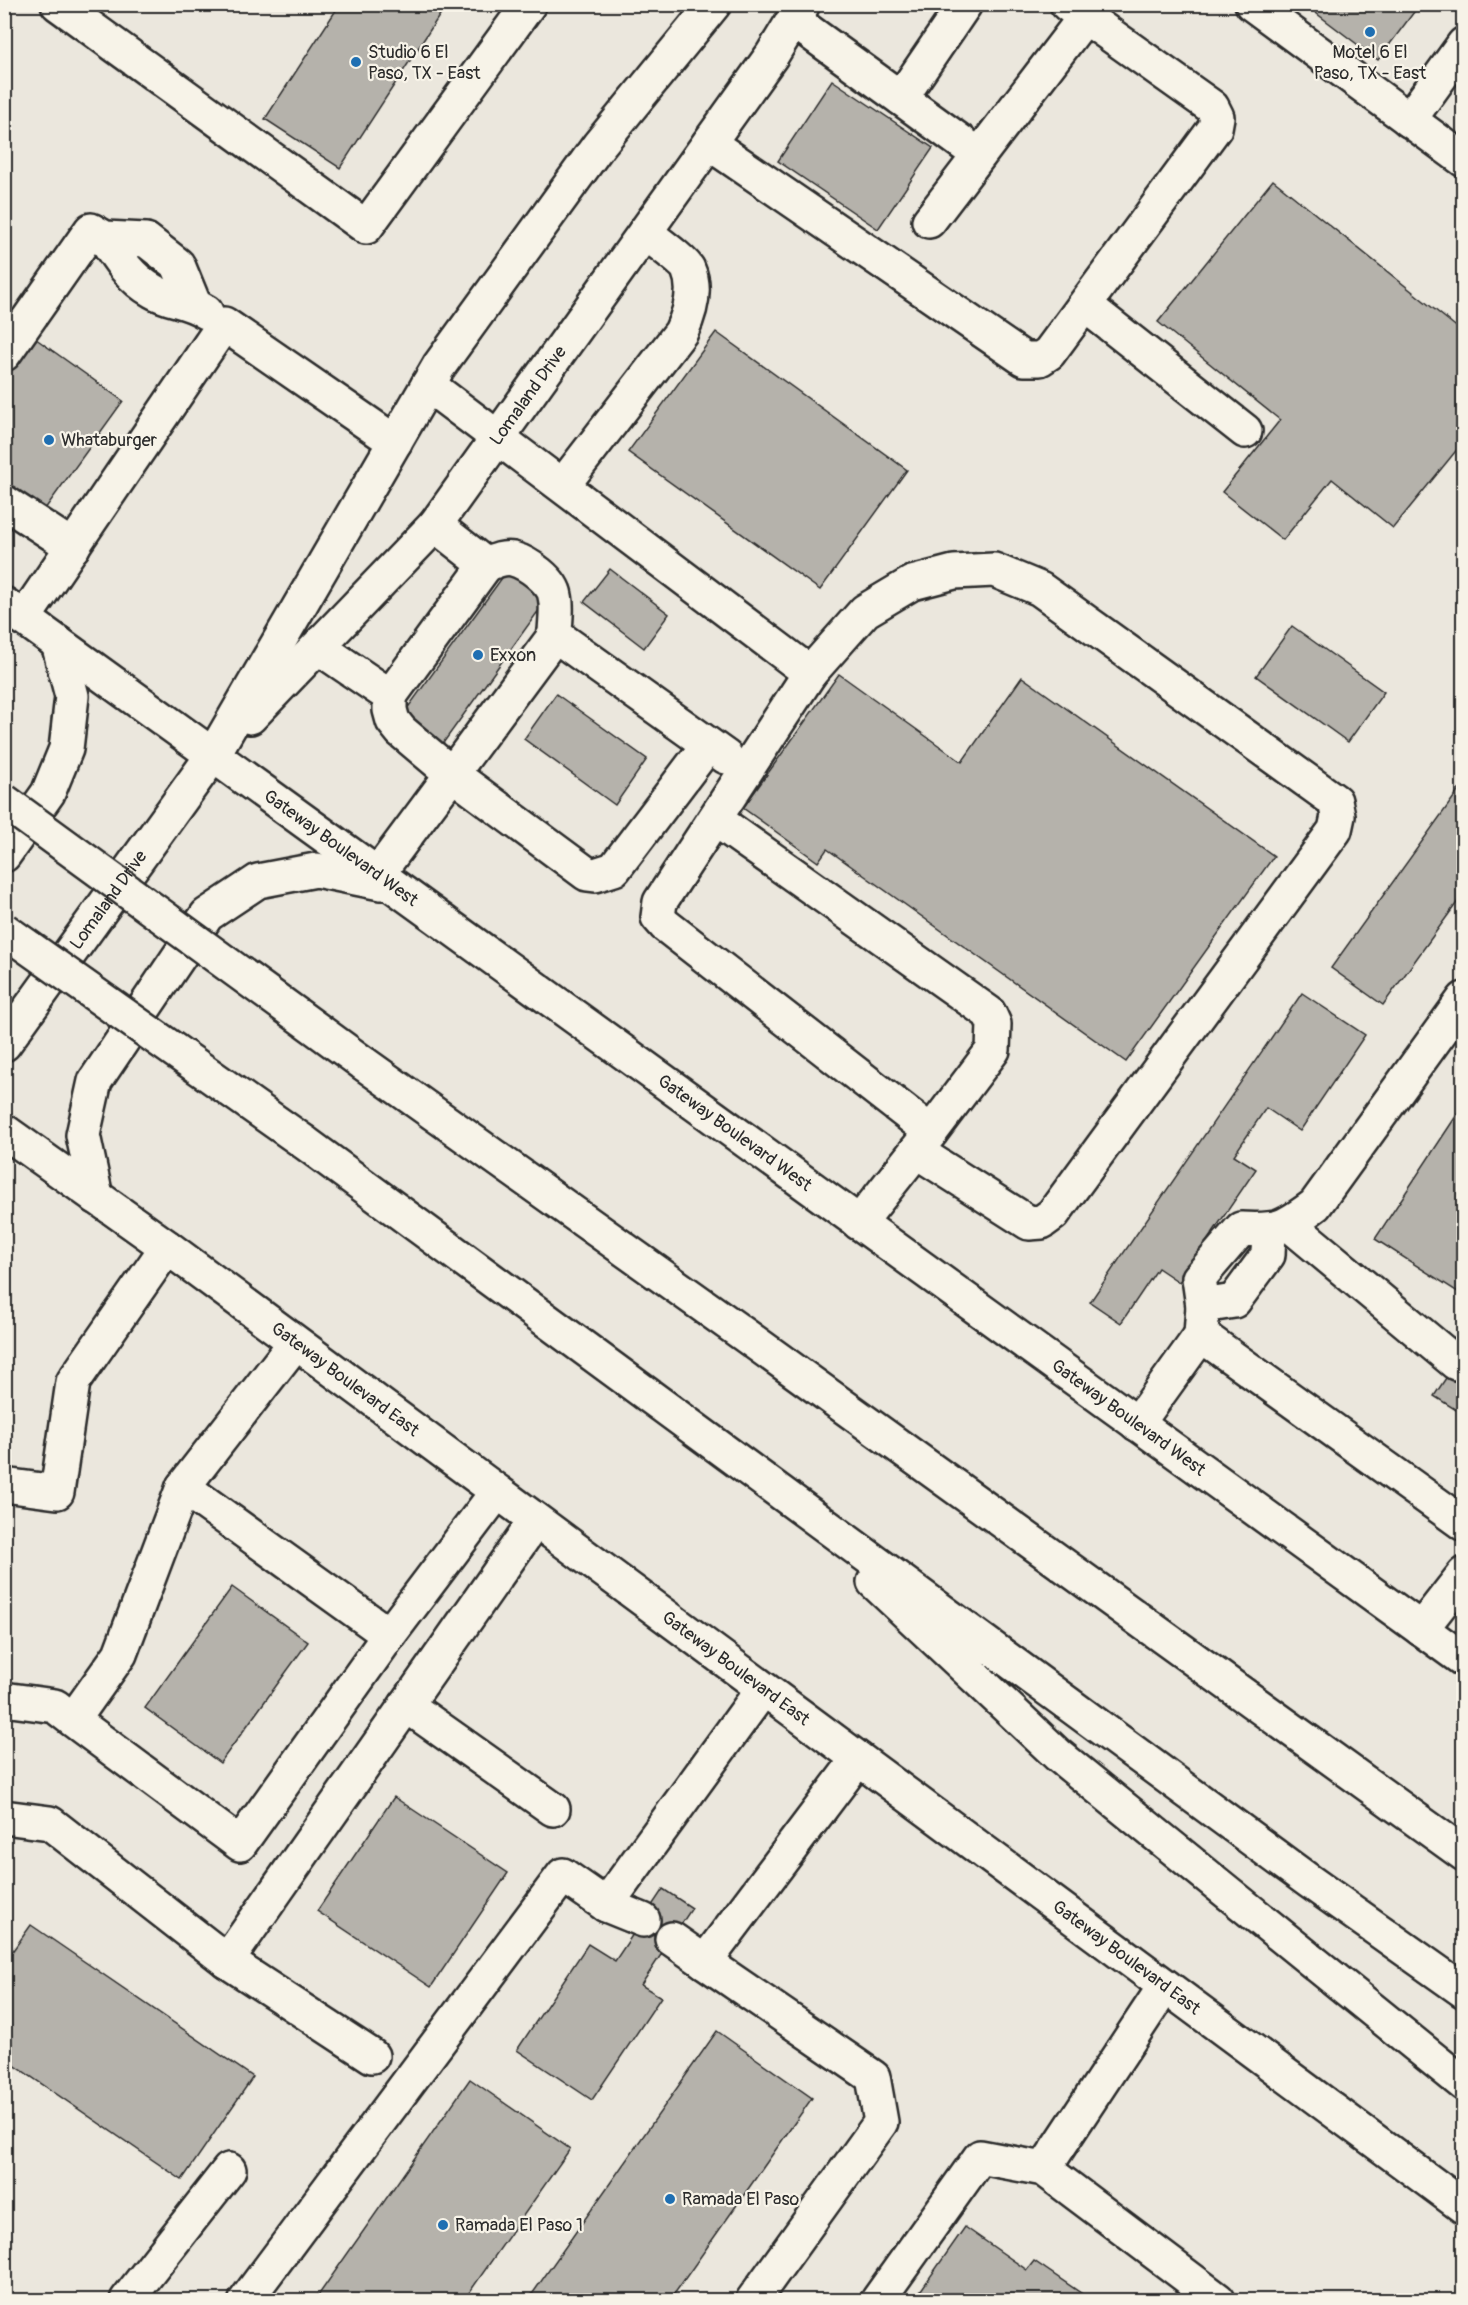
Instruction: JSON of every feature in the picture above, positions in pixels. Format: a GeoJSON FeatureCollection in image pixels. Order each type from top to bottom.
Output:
{"type":"FeatureCollection","features":[{"type":"Feature","properties":{"kind":"main road"},"geometry":{"type":"LineString","coordinates":[[58,4],[366,227],[529,4]]}},
{"type":"Feature","properties":{"kind":"main road"},"geometry":{"type":"LineString","coordinates":[[900,98],[965,4]]}},
{"type":"Feature","properties":{"kind":"main road"},"geometry":{"type":"LineString","coordinates":[[1252,4],[1464,160]]}},
{"type":"Feature","properties":{"kind":"main road","name":"Lomaland Drive"},"geometry":{"type":"LineString","coordinates":[[4,1044],[213,755],[439,366],[697,10]]}},
{"type":"Feature","properties":{"kind":"main road"},"geometry":{"type":"LineString","coordinates":[[709,143],[1024,359],[1040,359],[1049,353],[1215,128],[1217,117],[1212,107],[1076,11],[979,155],[929,221]]}},
{"type":"Feature","properties":{"kind":"main road"},"geometry":{"type":"LineString","coordinates":[[798,13],[900,98],[979,155]]}},
{"type":"Feature","properties":{"kind":"main road","name":"Lomaland Drive"},"geometry":{"type":"LineString","coordinates":[[213,755],[435,525],[772,55],[798,13]]}},
{"type":"Feature","properties":{"kind":"main road"},"geometry":{"type":"LineString","coordinates":[[1408,120],[1464,44]]}},
{"type":"Feature","properties":{"kind":"main road"},"geometry":{"type":"LineString","coordinates":[[4,354],[91,230],[105,238],[146,240],[178,264],[194,304],[395,442]]}},
{"type":"Feature","properties":{"kind":"main road"},"geometry":{"type":"LineString","coordinates":[[563,485],[681,332],[689,315],[693,293],[687,267],[645,232]]}},
{"type":"Feature","properties":{"kind":"main road"},"geometry":{"type":"LineString","coordinates":[[1085,304],[1245,431]]}},
{"type":"Feature","properties":{"kind":"main road"},"geometry":{"type":"LineString","coordinates":[[14,611],[73,546],[224,324]]}},
{"type":"Feature","properties":{"kind":"main road"},"geometry":{"type":"LineString","coordinates":[[428,385],[810,673]]}},
{"type":"Feature","properties":{"kind":"main road"},"geometry":{"type":"LineString","coordinates":[[4,502],[73,546]]}},
{"type":"Feature","properties":{"kind":"main road"},"geometry":{"type":"LineString","coordinates":[[435,525],[486,565]]}},
{"type":"Feature","properties":{"kind":"main road"},"geometry":{"type":"LineString","coordinates":[[96,1197],[83,1135],[95,1081],[207,915],[258,881],[316,870],[384,880],[452,774],[555,635],[556,603],[552,586],[529,567],[514,559],[500,559],[486,565],[390,696],[393,721],[401,731],[452,774],[587,874],[595,875],[614,868],[708,745]]}},
{"type":"Feature","properties":{"kind":"main road"},"geometry":{"type":"LineString","coordinates":[[994,570],[1049,595],[1335,801],[1338,816],[1335,830],[1053,1214],[1042,1222],[1029,1223],[924,1142],[665,926],[658,917],[660,902],[810,673],[865,611],[912,583],[954,572],[994,570]]}},
{"type":"Feature","properties":{"kind":"main road","name":"Gateway Boulevard West"},"geometry":{"type":"LineString","coordinates":[[14,611],[1464,1660]]}},
{"type":"Feature","properties":{"kind":"main road"},"geometry":{"type":"LineString","coordinates":[[555,635],[745,772]]}},
{"type":"Feature","properties":{"kind":"main road"},"geometry":{"type":"LineString","coordinates":[[4,855],[48,793],[66,749],[72,696],[58,643]]}},
{"type":"Feature","properties":{"kind":"main road"},"geometry":{"type":"LineString","coordinates":[[318,647],[390,696]]}},
{"type":"Feature","properties":{"kind":"main road"},"geometry":{"type":"LineString","coordinates":[[4,801],[363,1063],[1464,1854]]}},
{"type":"Feature","properties":{"kind":"main road"},"geometry":{"type":"LineString","coordinates":[[715,819],[988,1013],[994,1024],[993,1050],[859,1223]]}},
{"type":"Feature","properties":{"kind":"main road"},"geometry":{"type":"LineString","coordinates":[[4,930],[304,1142],[1310,1881],[1464,1991]]}},
{"type":"Feature","properties":{"kind":"main road"},"geometry":{"type":"LineString","coordinates":[[1137,1424],[1202,1321],[1234,1301],[1268,1255],[1279,1227],[1315,1205],[1464,999]]}},
{"type":"Feature","properties":{"kind":"main road","name":"Gateway Boulevard East"},"geometry":{"type":"LineString","coordinates":[[4,1131],[166,1247],[1464,2207]]}},
{"type":"Feature","properties":{"kind":"main road"},"geometry":{"type":"LineString","coordinates":[[1279,1227],[1456,1363]]}},
{"type":"Feature","properties":{"kind":"main road"},"geometry":{"type":"LineString","coordinates":[[4,1485],[57,1492],[73,1382],[166,1247]]}},
{"type":"Feature","properties":{"kind":"main road"},"geometry":{"type":"LineString","coordinates":[[1202,1321],[1464,1524]]}},
{"type":"Feature","properties":{"kind":"main road"},"geometry":{"type":"LineString","coordinates":[[73,1720],[120,1654],[183,1487],[295,1343]]}},
{"type":"Feature","properties":{"kind":"main road"},"geometry":{"type":"LineString","coordinates":[[766,1480],[1058,1755],[1464,2084]]}},
{"type":"Feature","properties":{"kind":"main road"},"geometry":{"type":"LineString","coordinates":[[183,1487],[389,1635]]}},
{"type":"Feature","properties":{"kind":"main road"},"geometry":{"type":"LineString","coordinates":[[4,1699],[55,1706],[240,1844],[389,1635],[497,1492]]}},
{"type":"Feature","properties":{"kind":"main road"},"geometry":{"type":"LineString","coordinates":[[227,1960],[535,1521]]}},
{"type":"Feature","properties":{"kind":"main road"},"geometry":{"type":"LineString","coordinates":[[1421,1629],[1464,1574]]}},
{"type":"Feature","properties":{"kind":"main road"},"geometry":{"type":"LineString","coordinates":[[606,1905],[763,1689]]}},
{"type":"Feature","properties":{"kind":"main road"},"geometry":{"type":"LineString","coordinates":[[406,1705],[553,1809]]}},
{"type":"Feature","properties":{"kind":"main road"},"geometry":{"type":"LineString","coordinates":[[705,1962],[858,1759]]}},
{"type":"Feature","properties":{"kind":"main road"},"geometry":{"type":"LineString","coordinates":[[4,1817],[50,1823],[227,1960],[372,2056]]}},
{"type":"Feature","properties":{"kind":"main road"},"geometry":{"type":"LineString","coordinates":[[246,2301],[563,1875],[606,1905],[643,1920]]}},
{"type":"Feature","properties":{"kind":"main road"},"geometry":{"type":"LineString","coordinates":[[672,1939],[873,2077],[881,2122],[753,2301]]}},
{"type":"Feature","properties":{"kind":"main road"},"geometry":{"type":"LineString","coordinates":[[1044,2169],[1165,1986]]}},
{"type":"Feature","properties":{"kind":"main road"},"geometry":{"type":"LineString","coordinates":[[878,2301],[980,2157],[1044,2169],[1218,2301]]}},
{"type":"Feature","properties":{"kind":"main road"},"geometry":{"type":"LineString","coordinates":[[127,2301],[229,2170]]}},
{"type":"Feature","properties":{"kind":"building","name":"Studio 6 El Paso, TX - East"},"geometry":{"type":"Polygon","coordinates":[[[340,4],[447,4],[340,168],[265,119],[340,4]]]}},
{"type":"Feature","properties":{"kind":"building","name":"Motel 6 El Paso, TX - East"},"geometry":{"type":"Polygon","coordinates":[[[1304,4],[1420,4],[1378,60],[1304,4]]]}},
{"type":"Feature","properties":{"kind":"building"},"geometry":{"type":"Polygon","coordinates":[[[832,80],[933,148],[878,229],[778,161],[832,80]]]}},
{"type":"Feature","properties":{"kind":"building"},"geometry":{"type":"Polygon","coordinates":[[[1273,180],[1464,333],[1464,441],[1393,528],[1332,479],[1283,540],[1222,492],[1280,420],[1158,322],[1273,180]]]}},
{"type":"Feature","properties":{"kind":"building"},"geometry":{"type":"Polygon","coordinates":[[[716,332],[907,470],[820,590],[628,452],[716,332]]]}},
{"type":"Feature","properties":{"kind":"building","name":"Whataburger"},"geometry":{"type":"Polygon","coordinates":[[[32,336],[123,401],[45,509],[4,480],[4,374],[32,336]]]}},
{"type":"Feature","properties":{"kind":"building"},"geometry":{"type":"Polygon","coordinates":[[[610,569],[669,614],[644,648],[584,602],[610,569]]]}},
{"type":"Feature","properties":{"kind":"building"},"geometry":{"type":"Polygon","coordinates":[[[507,571],[547,599],[441,746],[401,717],[507,571]]]}},
{"type":"Feature","properties":{"kind":"building"},"geometry":{"type":"Polygon","coordinates":[[[1292,626],[1384,692],[1348,742],[1256,676],[1292,626]]]}},
{"type":"Feature","properties":{"kind":"building"},"geometry":{"type":"Polygon","coordinates":[[[839,674],[962,762],[1022,677],[1274,856],[1126,1062],[827,849],[818,862],[743,808],[839,674]]]}},
{"type":"Feature","properties":{"kind":"building"},"geometry":{"type":"Polygon","coordinates":[[[556,694],[647,759],[615,805],[524,739],[556,694]]]}},
{"type":"Feature","properties":{"kind":"building"},"geometry":{"type":"Polygon","coordinates":[[[1464,783],[1464,893],[1383,1005],[1331,968],[1464,783]]]}},
{"type":"Feature","properties":{"kind":"building"},"geometry":{"type":"Polygon","coordinates":[[[1302,993],[1365,1035],[1300,1131],[1266,1108],[1234,1155],[1256,1169],[1179,1282],[1158,1268],[1121,1323],[1090,1302],[1302,993]]]}},
{"type":"Feature","properties":{"kind":"building"},"geometry":{"type":"Polygon","coordinates":[[[1464,1104],[1464,1296],[1375,1239],[1464,1104]]]}},
{"type":"Feature","properties":{"kind":"building"},"geometry":{"type":"Polygon","coordinates":[[[1464,1351],[1464,1415],[1434,1396],[1464,1351]]]}},
{"type":"Feature","properties":{"kind":"building"},"geometry":{"type":"Polygon","coordinates":[[[232,1587],[308,1642],[220,1763],[145,1708],[232,1587]]]}},
{"type":"Feature","properties":{"kind":"building"},"geometry":{"type":"Polygon","coordinates":[[[394,1797],[508,1873],[431,1987],[317,1911],[394,1797]]]}},
{"type":"Feature","properties":{"kind":"building"},"geometry":{"type":"Polygon","coordinates":[[[663,1889],[692,1908],[641,1985],[661,1997],[592,2100],[517,2050],[588,1944],[615,1961],[663,1889]]]}},
{"type":"Feature","properties":{"kind":"building"},"geometry":{"type":"Polygon","coordinates":[[[31,1925],[253,2077],[182,2180],[4,2058],[4,1963],[31,1925]]]}},
{"type":"Feature","properties":{"kind":"building","name":"Ramada El Paso"},"geometry":{"type":"Polygon","coordinates":[[[717,2031],[812,2098],[670,2300],[528,2300],[717,2031]]]}},
{"type":"Feature","properties":{"kind":"building","name":"Ramada El Paso 1"},"geometry":{"type":"Polygon","coordinates":[[[470,2079],[570,2149],[464,2300],[315,2300],[470,2079]]]}},
{"type":"Feature","properties":{"kind":"building"},"geometry":{"type":"Polygon","coordinates":[[[965,2227],[1027,2270],[1034,2261],[1091,2300],[914,2300],[965,2227]]]}},
{"type":"Feature","properties":{"kind":"place","name":"Motel 6 El Paso, TX - East"},"geometry":{"type":"Point","coordinates":[1370,32]}},
{"type":"Feature","properties":{"kind":"place","name":"Studio 6 El Paso, TX - East"},"geometry":{"type":"Point","coordinates":[356,62]}},
{"type":"Feature","properties":{"kind":"place","name":"Whataburger"},"geometry":{"type":"Point","coordinates":[49,440]}},
{"type":"Feature","properties":{"kind":"place","name":"Exxon"},"geometry":{"type":"Point","coordinates":[478,655]}},
{"type":"Feature","properties":{"kind":"place","name":"Ramada El Paso"},"geometry":{"type":"Point","coordinates":[670,2199]}},
{"type":"Feature","properties":{"kind":"place","name":"Ramada El Paso 1"},"geometry":{"type":"Point","coordinates":[443,2225]}}]}
